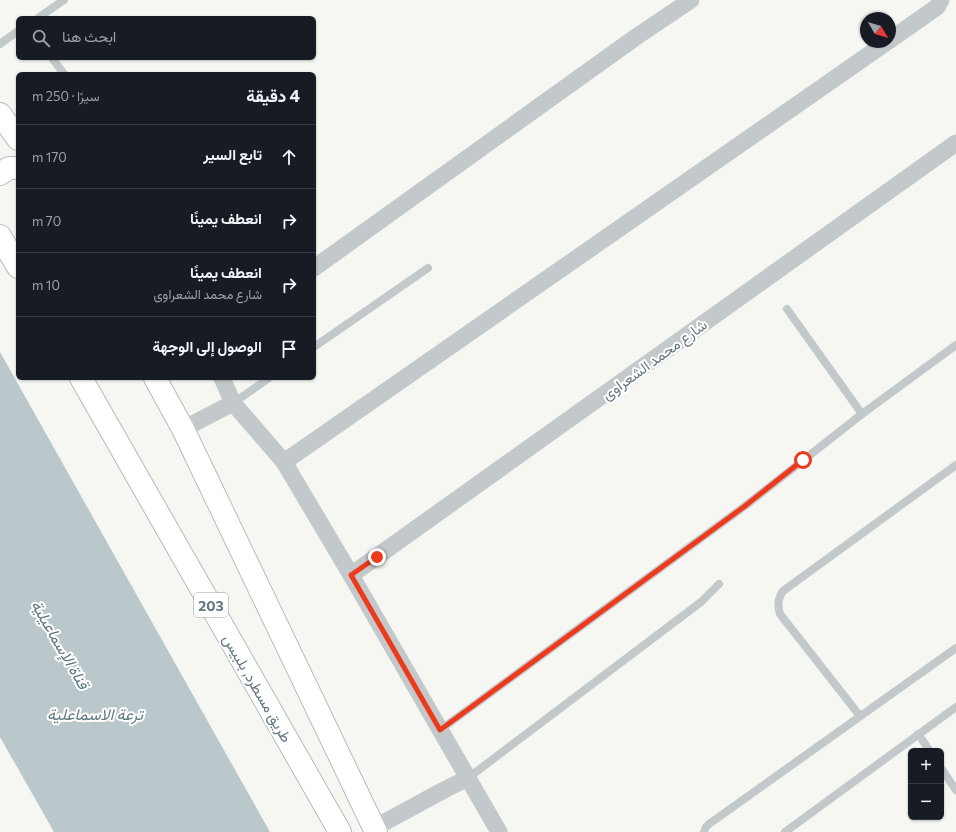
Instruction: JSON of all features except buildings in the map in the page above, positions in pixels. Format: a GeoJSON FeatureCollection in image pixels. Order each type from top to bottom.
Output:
{"type":"FeatureCollection","features":[{"type":"Feature","properties":{"kind":"main road"},"geometry":{"type":"LineString","coordinates":[[0,114],[16,136]]}},
{"type":"Feature","properties":{"kind":"main road"},"geometry":{"type":"LineString","coordinates":[[0,174],[8,168],[16,168]]}},
{"type":"Feature","properties":{"kind":"main road"},"geometry":{"type":"LineString","coordinates":[[0,236],[16,264]]}},
{"type":"Feature","properties":{"kind":"main road","name":"طريق مسطرد, بلبيس"},"geometry":{"type":"LineString","coordinates":[[82,380],[340,832]]}},
{"type":"Feature","properties":{"kind":"main road"},"geometry":{"type":"LineString","coordinates":[[156,380],[182,428],[375,830]]}},
{"type":"Feature","properties":{"kind":"street"},"geometry":{"type":"LineString","coordinates":[[316,267],[636,37],[691,0]]}},
{"type":"Feature","properties":{"kind":"street"},"geometry":{"type":"LineString","coordinates":[[896,36],[937,8],[941,0]]}},
{"type":"Feature","properties":{"kind":"street"},"geometry":{"type":"LineString","coordinates":[[284,462],[878,48]]}},
{"type":"Feature","properties":{"kind":"street","name":"شارع محمد الشعراوى"},"geometry":{"type":"LineString","coordinates":[[351,575],[956,143]]}},
{"type":"Feature","properties":{"kind":"street"},"geometry":{"type":"LineString","coordinates":[[223,380],[233,403],[284,462],[499,832]]}},
{"type":"Feature","properties":{"kind":"street"},"geometry":{"type":"LineString","coordinates":[[182,428],[233,403]]}},
{"type":"Feature","properties":{"kind":"street"},"geometry":{"type":"LineString","coordinates":[[375,830],[405,811],[468,778]]}},
{"type":"Feature","properties":{"kind":"lane"},"geometry":{"type":"LineString","coordinates":[[41,16],[64,0]]}},
{"type":"Feature","properties":{"kind":"lane"},"geometry":{"type":"LineString","coordinates":[[0,44],[16,32]]}},
{"type":"Feature","properties":{"kind":"lane"},"geometry":{"type":"LineString","coordinates":[[54,60],[62,72]]}},
{"type":"Feature","properties":{"kind":"lane"},"geometry":{"type":"LineString","coordinates":[[316,346],[428,268]]}},
{"type":"Feature","properties":{"kind":"lane"},"geometry":{"type":"LineString","coordinates":[[787,309],[862,414]]}},
{"type":"Feature","properties":{"kind":"lane"},"geometry":{"type":"LineString","coordinates":[[440,730],[745,506],[862,414],[956,345]]}},
{"type":"Feature","properties":{"kind":"lane"},"geometry":{"type":"LineString","coordinates":[[233,403],[266,380]]}},
{"type":"Feature","properties":{"kind":"lane"},"geometry":{"type":"LineString","coordinates":[[860,716],[780,614],[778,608],[780,596],[784,591],[956,465]]}},
{"type":"Feature","properties":{"kind":"lane"},"geometry":{"type":"LineString","coordinates":[[468,778],[701,602],[719,584]]}},
{"type":"Feature","properties":{"kind":"lane"},"geometry":{"type":"LineString","coordinates":[[704,832],[709,824],[956,648]]}},
{"type":"Feature","properties":{"kind":"lane"},"geometry":{"type":"LineString","coordinates":[[785,832],[956,707]]}},
{"type":"Feature","properties":{"kind":"lane"},"geometry":{"type":"LineString","coordinates":[[918,734],[928,748]]}},
{"type":"Feature","properties":{"kind":"lane"},"geometry":{"type":"LineString","coordinates":[[944,772],[956,790]]}},
{"type":"Feature","properties":{"kind":"water","name":"ترعة الاسماعلية"},"geometry":{"type":"Polygon","coordinates":[[[0,352],[270,832],[54,832],[0,737],[0,352]]]}},
{"type":"Feature","properties":{"kind":"route"},"geometry":{"type":"LineString","coordinates":[[377,557],[351,575],[440,730],[745,506],[803,460]]}},
{"type":"Feature","properties":{"kind":"water label","name":"قناة الإسماعيلية"},"geometry":{"type":"Point","coordinates":[61,644]}}]}
